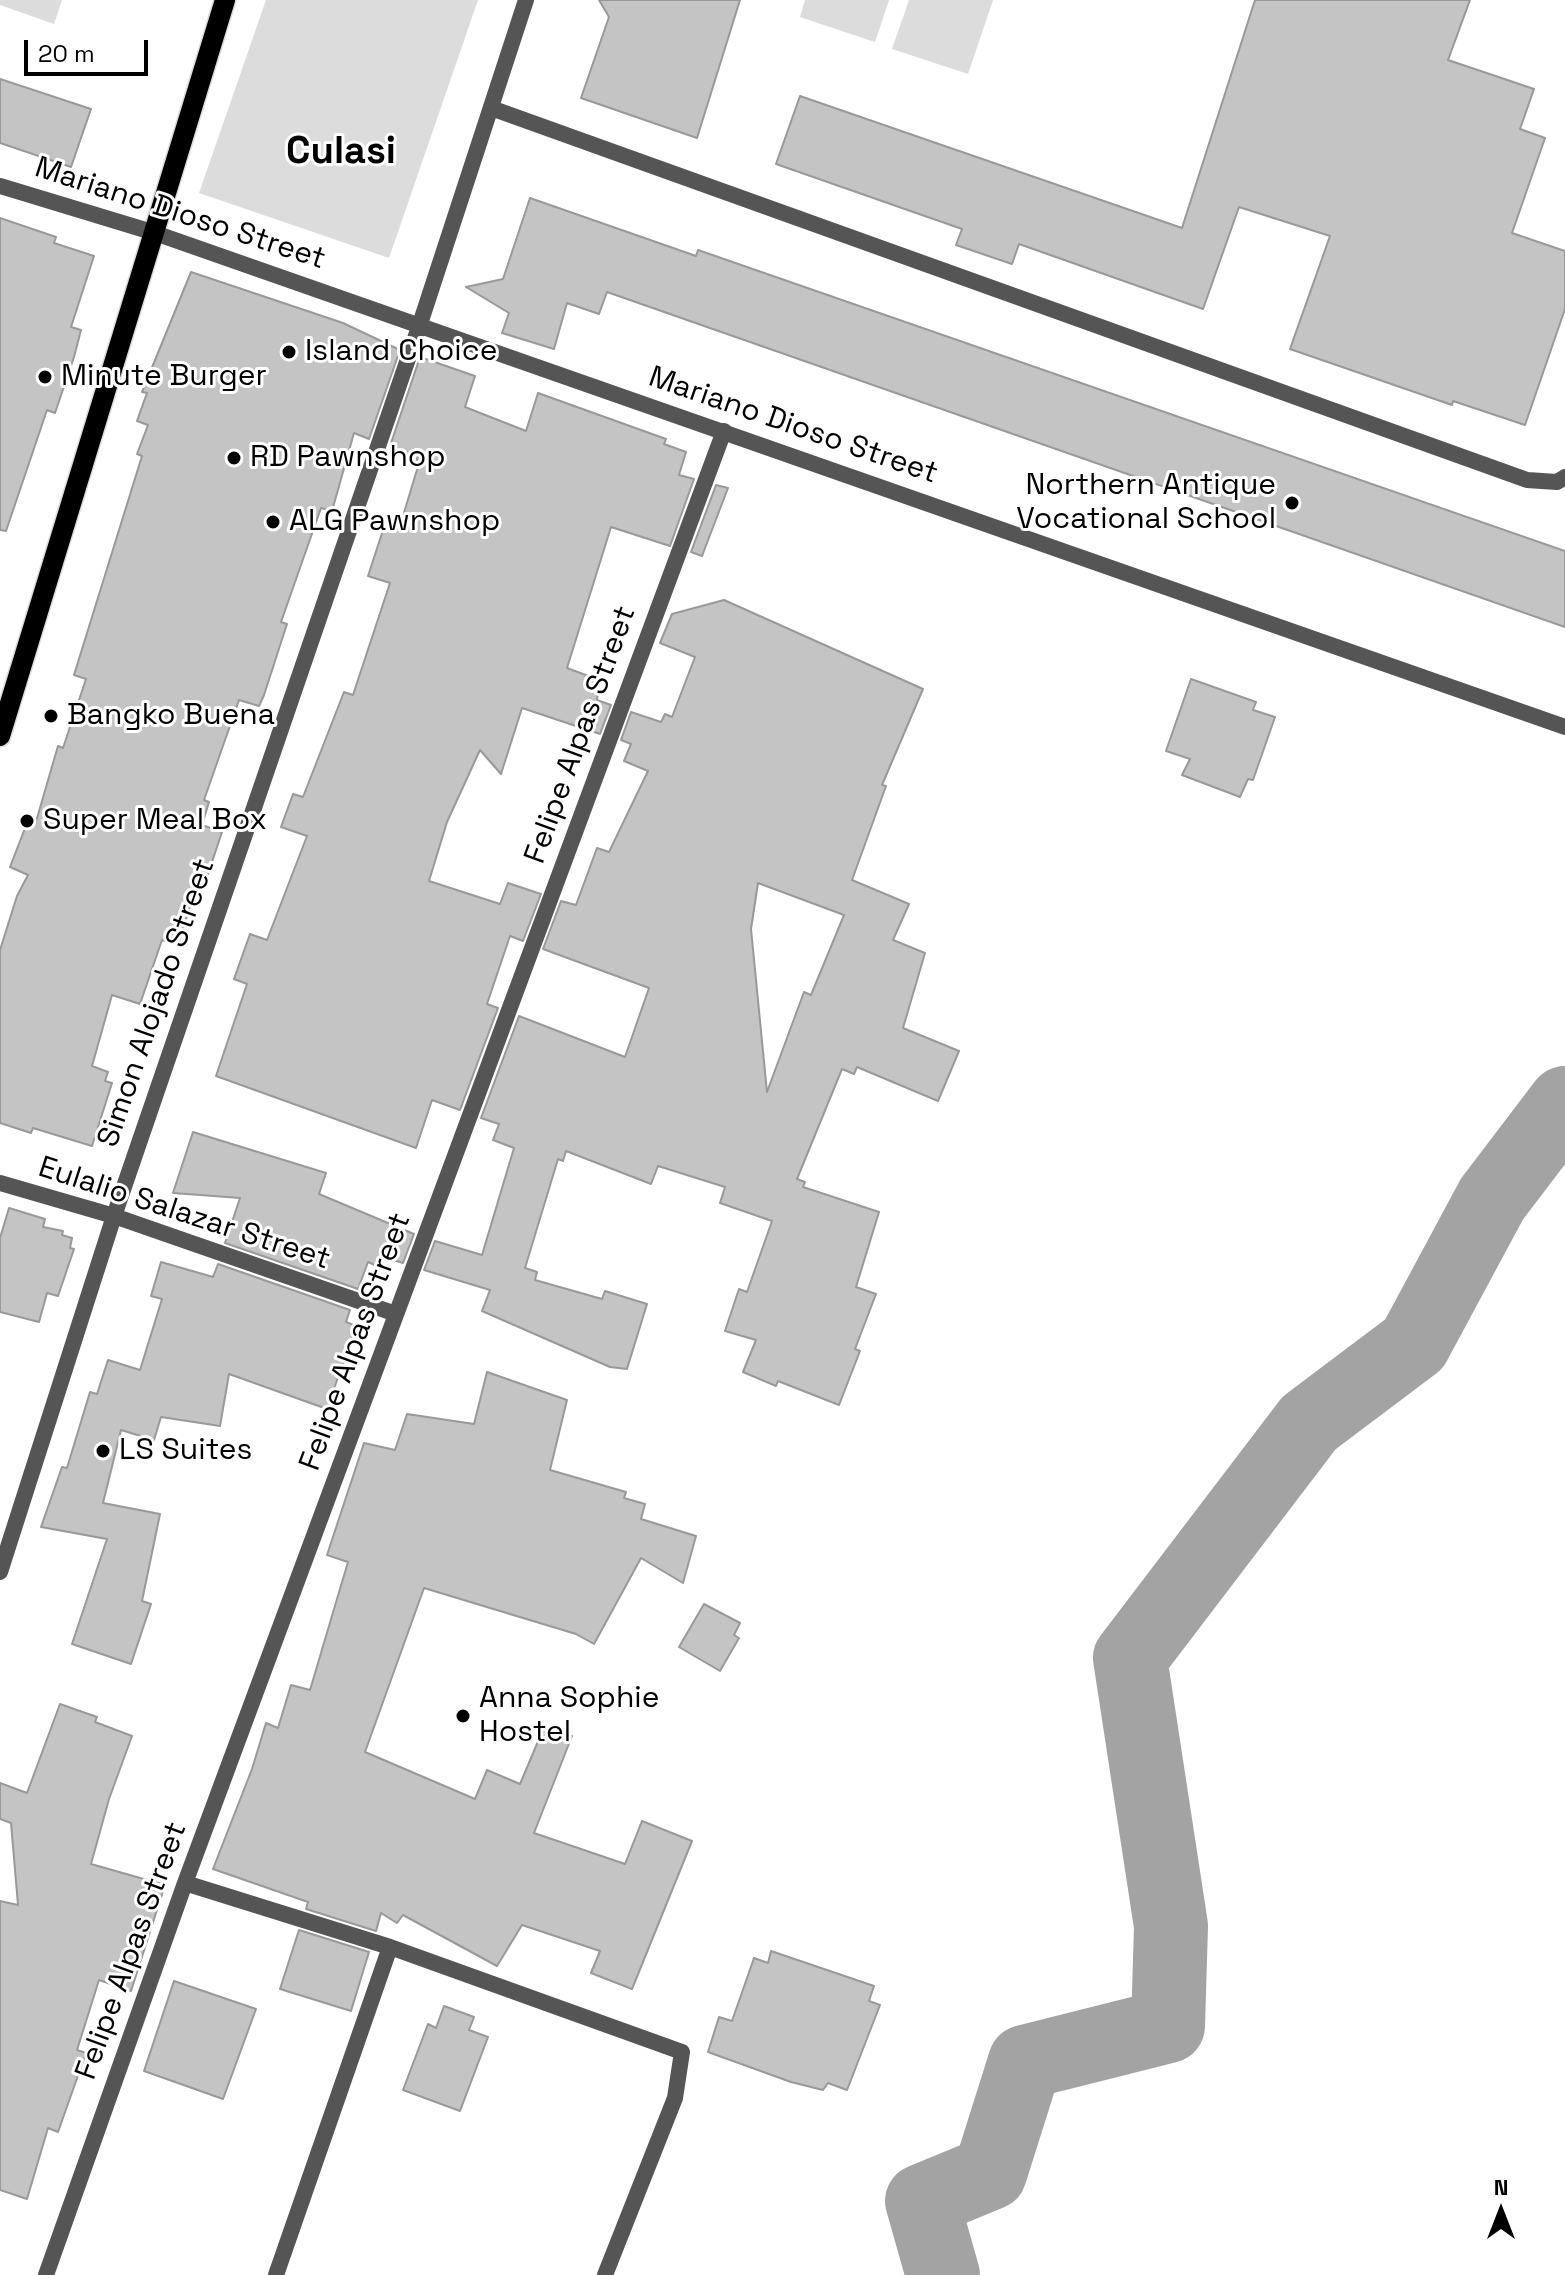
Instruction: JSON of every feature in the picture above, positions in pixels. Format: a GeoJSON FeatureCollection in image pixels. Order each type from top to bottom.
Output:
{"type":"FeatureCollection","features":[{"type":"Feature","properties":{"kind":"main road"},"geometry":{"type":"LineString","coordinates":[[0,736],[225,0]]}},
{"type":"Feature","properties":{"kind":"street","name":"Simon Alojado Street"},"geometry":{"type":"LineString","coordinates":[[0,1572],[114,1216],[420,324],[526,0]]}},
{"type":"Feature","properties":{"kind":"street"},"geometry":{"type":"LineString","coordinates":[[491,108],[1527,480],[1557,482],[1565,477]]}},
{"type":"Feature","properties":{"kind":"street","name":"Mariano Dioso Street"},"geometry":{"type":"LineString","coordinates":[[0,186],[152,232],[420,324],[1565,727]]}},
{"type":"Feature","properties":{"kind":"street","name":"Felipe Alpas Street"},"geometry":{"type":"LineString","coordinates":[[46,2275],[185,1883],[724,431]]}},
{"type":"Feature","properties":{"kind":"street","name":"Eulalio Salazar Street"},"geometry":{"type":"LineString","coordinates":[[0,1183],[114,1216],[396,1314]]}},
{"type":"Feature","properties":{"kind":"street"},"geometry":{"type":"LineString","coordinates":[[185,1883],[390,1947],[682,2052],[675,2098],[605,2275]]}},
{"type":"Feature","properties":{"kind":"street"},"geometry":{"type":"LineString","coordinates":[[276,2275],[390,1947]]}},
{"type":"Feature","properties":{"kind":"shaded area"},"geometry":{"type":"Polygon","coordinates":[[[0,0],[62,0],[54,24],[0,5],[0,0]]]}},
{"type":"Feature","properties":{"kind":"shaded area"},"geometry":{"type":"Polygon","coordinates":[[[266,0],[478,0],[389,258],[199,193],[266,0]]]}},
{"type":"Feature","properties":{"kind":"shaded area"},"geometry":{"type":"Polygon","coordinates":[[[805,0],[889,0],[875,42],[800,17],[805,0]]]}},
{"type":"Feature","properties":{"kind":"shaded area"},"geometry":{"type":"Polygon","coordinates":[[[909,0],[993,0],[968,74],[892,49],[909,0]]]}},
{"type":"Feature","properties":{"kind":"building"},"geometry":{"type":"Polygon","coordinates":[[[599,0],[740,0],[697,138],[581,98],[609,17],[599,0]]]}},
{"type":"Feature","properties":{"kind":"building"},"geometry":{"type":"Polygon","coordinates":[[[1255,0],[1470,0],[1448,60],[1534,89],[1520,129],[1545,138],[1512,233],[1565,251],[1565,309],[1525,425],[1453,401],[1452,405],[1290,349],[1330,236],[1239,207],[1203,309],[1019,244],[1012,264],[956,245],[962,229],[776,164],[800,96],[1182,228],[1255,0]]]}},
{"type":"Feature","properties":{"kind":"building"},"geometry":{"type":"Polygon","coordinates":[[[0,79],[91,109],[71,167],[0,143],[0,79]]]}},
{"type":"Feature","properties":{"kind":"building"},"geometry":{"type":"Polygon","coordinates":[[[530,198],[696,256],[698,250],[1565,551],[1565,627],[607,292],[599,314],[567,303],[554,349],[502,333],[509,313],[466,287],[503,279],[530,198]]]}},
{"type":"Feature","properties":{"kind":"building"},"geometry":{"type":"Polygon","coordinates":[[[0,218],[56,237],[54,243],[94,256],[71,327],[81,330],[74,357],[55,413],[47,410],[6,531],[0,530],[0,218]]]}},
{"type":"Feature","properties":{"kind":"building"},"geometry":{"type":"Polygon","coordinates":[[[191,272],[343,323],[400,350],[369,439],[354,433],[332,511],[321,508],[281,622],[287,624],[259,706],[239,700],[204,800],[209,802],[202,825],[222,832],[205,883],[198,880],[178,945],[162,940],[140,1004],[112,995],[92,1066],[108,1072],[105,1081],[112,1083],[92,1146],[33,1128],[31,1133],[0,1123],[0,950],[17,896],[28,875],[10,867],[27,823],[35,825],[58,746],[63,748],[86,679],[74,675],[142,456],[137,454],[148,425],[137,421],[147,393],[142,392],[191,272]]]}},
{"type":"Feature","properties":{"kind":"building"},"geometry":{"type":"Polygon","coordinates":[[[420,357],[475,376],[465,407],[526,431],[538,393],[666,439],[664,444],[686,452],[679,475],[694,479],[670,546],[611,527],[567,668],[599,680],[597,700],[611,705],[600,734],[522,708],[501,774],[480,750],[447,822],[429,881],[500,904],[508,883],[541,894],[523,941],[510,936],[487,1004],[498,1008],[460,1110],[432,1100],[416,1148],[216,1076],[247,984],[234,979],[250,934],[267,940],[307,836],[281,827],[293,794],[303,797],[344,692],[353,695],[390,583],[368,576],[386,521],[400,526],[419,463],[416,462],[418,456],[390,446],[420,357]]]}},
{"type":"Feature","properties":{"kind":"building"},"geometry":{"type":"Polygon","coordinates":[[[716,485],[728,488],[702,556],[691,552],[716,485]]]}},
{"type":"Feature","properties":{"kind":"building"},"geometry":{"type":"Polygon","coordinates":[[[724,600],[923,689],[882,785],[886,786],[852,880],[909,904],[893,940],[925,953],[903,1028],[959,1051],[938,1101],[857,1067],[854,1074],[842,1069],[797,1179],[805,1182],[803,1187],[879,1212],[856,1287],[876,1294],[855,1349],[860,1351],[839,1405],[778,1381],[776,1386],[743,1372],[756,1340],[725,1331],[739,1289],[747,1292],[772,1221],[720,1203],[725,1187],[658,1166],[651,1184],[566,1151],[563,1161],[558,1159],[525,1268],[537,1272],[535,1280],[602,1299],[605,1291],[647,1304],[627,1369],[610,1367],[482,1311],[490,1290],[424,1270],[435,1241],[482,1255],[514,1148],[493,1140],[499,1124],[481,1118],[519,1016],[625,1057],[649,988],[543,949],[561,901],[576,905],[597,848],[609,852],[648,771],[624,761],[631,744],[621,740],[631,712],[661,722],[665,714],[672,717],[695,657],[660,643],[672,614],[724,600]],[[758,883],[751,929],[767,1092],[804,992],[811,995],[844,915],[758,883]]]}},
{"type":"Feature","properties":{"kind":"building"},"geometry":{"type":"Polygon","coordinates":[[[1191,679],[1256,702],[1253,710],[1275,717],[1253,780],[1248,779],[1240,797],[1182,775],[1190,759],[1166,751],[1191,679]]]}},
{"type":"Feature","properties":{"kind":"building"},"geometry":{"type":"Polygon","coordinates":[[[193,1132],[326,1173],[319,1194],[414,1234],[403,1263],[381,1256],[377,1266],[368,1262],[358,1289],[225,1243],[240,1198],[173,1193],[193,1132]]]}},
{"type":"Feature","properties":{"kind":"building"},"geometry":{"type":"Polygon","coordinates":[[[9,1208],[45,1219],[43,1227],[63,1231],[62,1235],[72,1238],[70,1248],[74,1249],[58,1296],[47,1293],[39,1322],[0,1312],[0,1238],[9,1208]]]}},
{"type":"Feature","properties":{"kind":"building"},"geometry":{"type":"Polygon","coordinates":[[[161,1262],[213,1277],[218,1264],[350,1310],[346,1322],[356,1326],[327,1409],[229,1374],[220,1426],[161,1417],[154,1440],[121,1430],[103,1503],[160,1514],[142,1601],[151,1604],[131,1664],[72,1644],[107,1539],[41,1527],[62,1467],[67,1468],[90,1392],[97,1394],[108,1360],[140,1370],[162,1299],[151,1296],[161,1262]]]}},
{"type":"Feature","properties":{"kind":"building"},"geometry":{"type":"Polygon","coordinates":[[[487,1372],[567,1400],[550,1470],[626,1492],[624,1498],[645,1504],[641,1519],[696,1536],[683,1583],[641,1558],[594,1644],[576,1634],[424,1588],[365,1752],[475,1799],[487,1770],[520,1784],[545,1725],[572,1736],[534,1833],[625,1864],[642,1821],[692,1841],[632,1989],[591,1973],[600,1951],[522,1925],[497,1966],[403,1915],[397,1923],[381,1913],[376,1931],[306,1909],[308,1902],[213,1869],[252,1769],[266,1723],[278,1728],[291,1685],[310,1690],[348,1562],[327,1555],[364,1443],[395,1450],[407,1414],[474,1424],[487,1372]]]}},
{"type":"Feature","properties":{"kind":"building"},"geometry":{"type":"Polygon","coordinates":[[[704,1604],[740,1623],[734,1635],[739,1638],[720,1671],[679,1647],[704,1604]]]}},
{"type":"Feature","properties":{"kind":"building"},"geometry":{"type":"Polygon","coordinates":[[[60,1704],[97,1717],[95,1722],[132,1736],[109,1799],[91,1864],[165,1885],[131,1991],[99,1980],[77,2050],[86,2053],[58,2132],[48,2128],[27,2199],[0,2190],[0,1901],[18,1905],[11,1823],[0,1819],[0,1783],[27,1793],[60,1704]]]}},
{"type":"Feature","properties":{"kind":"building"},"geometry":{"type":"Polygon","coordinates":[[[299,1930],[369,1952],[351,2011],[280,1989],[299,1930]]]}},
{"type":"Feature","properties":{"kind":"building"},"geometry":{"type":"Polygon","coordinates":[[[771,1951],[874,1986],[869,2001],[880,2005],[847,2090],[828,2083],[823,2090],[791,2082],[708,2052],[719,2017],[732,2021],[754,1958],[768,1963],[771,1951]]]}},
{"type":"Feature","properties":{"kind":"building"},"geometry":{"type":"Polygon","coordinates":[[[174,1981],[256,2009],[223,2099],[144,2071],[174,1981]]]}},
{"type":"Feature","properties":{"kind":"building"},"geometry":{"type":"Polygon","coordinates":[[[444,2006],[474,2017],[469,2030],[488,2037],[460,2111],[403,2090],[428,2024],[436,2028],[444,2006]]]}},
{"type":"Feature","properties":{"kind":"waterway"},"geometry":{"type":"LineString","coordinates":[[943,2275],[922,2201],[990,2173],[1025,2062],[1168,2026],[1171,1926],[1130,1658],[1309,1423],[1414,1344],[1492,1199],[1565,1103]]}},
{"type":"Feature","properties":{"kind":"place","name":"Island Choice"},"geometry":{"type":"Point","coordinates":[289,352]}},
{"type":"Feature","properties":{"kind":"place","name":"Minute Burger"},"geometry":{"type":"Point","coordinates":[45,377]}},
{"type":"Feature","properties":{"kind":"place","name":"RD Pawnshop"},"geometry":{"type":"Point","coordinates":[234,458]}},
{"type":"Feature","properties":{"kind":"place","name":"Northern Antique Vocational School"},"geometry":{"type":"Point","coordinates":[1292,503]}},
{"type":"Feature","properties":{"kind":"place","name":"ALG Pawnshop"},"geometry":{"type":"Point","coordinates":[273,522]}},
{"type":"Feature","properties":{"kind":"place","name":"Bangko Buena"},"geometry":{"type":"Point","coordinates":[51,716]}},
{"type":"Feature","properties":{"kind":"place","name":"Super Meal Box"},"geometry":{"type":"Point","coordinates":[27,821]}},
{"type":"Feature","properties":{"kind":"place","name":"LS Suites"},"geometry":{"type":"Point","coordinates":[103,1451]}},
{"type":"Feature","properties":{"kind":"place","name":"Anna Sophie Hostel"},"geometry":{"type":"Point","coordinates":[463,1716]}},
{"type":"Feature","properties":{"kind":"district","name":"Culasi"},"geometry":{"type":"Point","coordinates":[341,153]}}]}
